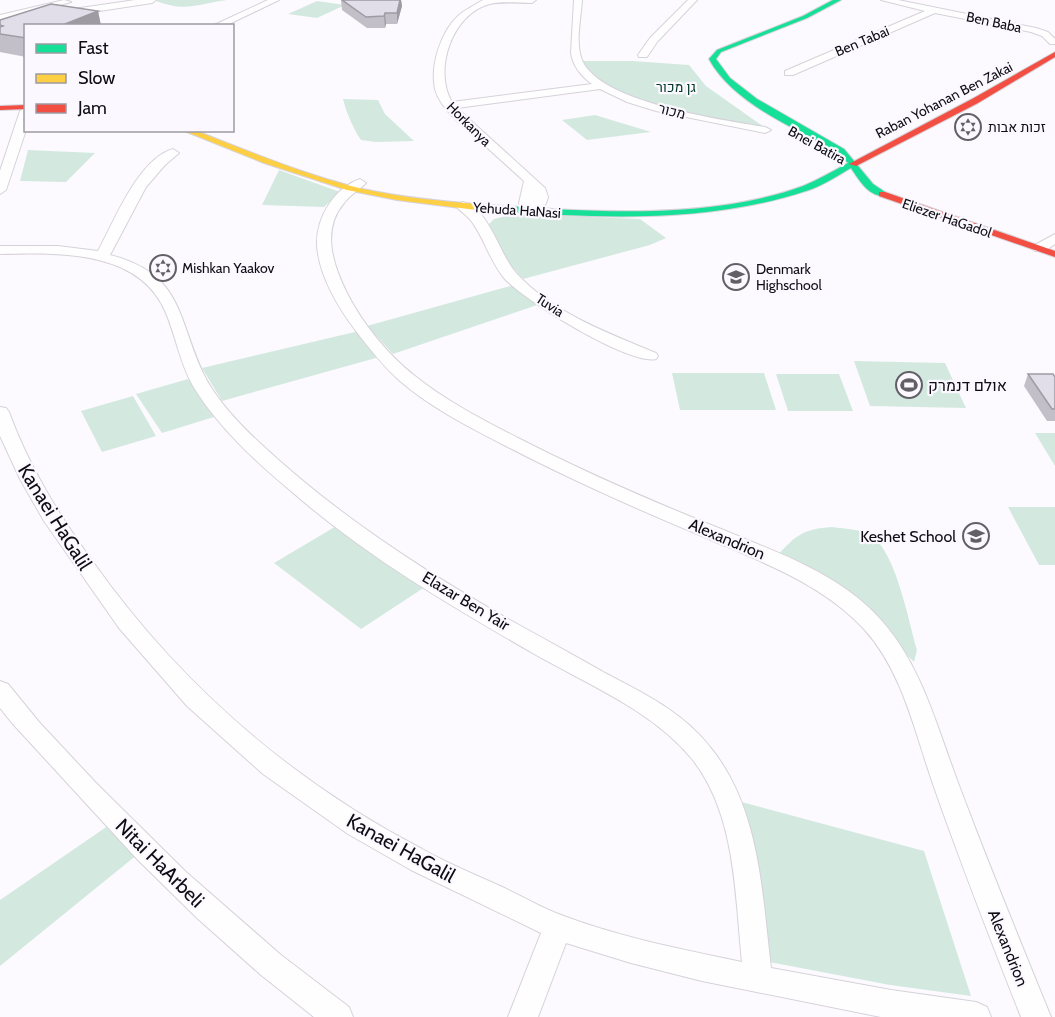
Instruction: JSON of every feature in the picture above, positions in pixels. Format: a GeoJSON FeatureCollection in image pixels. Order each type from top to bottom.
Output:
{"type":"FeatureCollection","features":[{"type":"Feature","properties":{"kind":"street"},"geometry":{"type":"LineString","coordinates":[[0,18],[76,0]]}},
{"type":"Feature","properties":{"kind":"street"},"geometry":{"type":"LineString","coordinates":[[45,18],[92,8],[152,0]]}},
{"type":"Feature","properties":{"kind":"street"},"geometry":{"type":"LineString","coordinates":[[220,24],[274,0]]}},
{"type":"Feature","properties":{"kind":"street"},"geometry":{"type":"LineString","coordinates":[[488,1],[532,0]]}},
{"type":"Feature","properties":{"kind":"street","name":"מכור"},"geometry":{"type":"LineString","coordinates":[[578,0],[574,44],[577,60],[585,75],[620,95],[663,109],[765,130]]}},
{"type":"Feature","properties":{"kind":"street"},"geometry":{"type":"LineString","coordinates":[[643,55],[653,40],[693,0]]}},
{"type":"Feature","properties":{"kind":"street","name":"Bnei Batira"},"geometry":{"type":"LineString","coordinates":[[829,0],[717,47],[707,54],[703,63],[707,72],[726,88],[851,164]]}},
{"type":"Feature","properties":{"kind":"street","name":"Bnei Batira"},"geometry":{"type":"LineString","coordinates":[[835,156],[814,137],[732,86],[720,75],[712,61],[719,51],[838,0]]}},
{"type":"Feature","properties":{"kind":"street","name":"Ben Baba"},"geometry":{"type":"LineString","coordinates":[[885,0],[1033,30],[1045,34],[1054,42]]}},
{"type":"Feature","properties":{"kind":"street","name":"Horkanya"},"geometry":{"type":"LineString","coordinates":[[488,1],[461,18],[448,39],[441,68],[440,87],[449,106],[530,182],[532,206]]}},
{"type":"Feature","properties":{"kind":"street","name":"Ben Tabai"},"geometry":{"type":"LineString","coordinates":[[789,73],[934,10]]}},
{"type":"Feature","properties":{"kind":"street","name":"Raban Yohanan Ben Zakai"},"geometry":{"type":"LineString","coordinates":[[919,114],[957,96],[1054,42]]}},
{"type":"Feature","properties":{"kind":"street","name":"Raban Yohanan Ben Zakai"},"geometry":{"type":"LineString","coordinates":[[851,164],[975,101],[1054,42]]}},
{"type":"Feature","properties":{"kind":"street"},"geometry":{"type":"LineString","coordinates":[[449,106],[601,86]]}},
{"type":"Feature","properties":{"kind":"street"},"geometry":{"type":"LineString","coordinates":[[0,108],[24,111]]}},
{"type":"Feature","properties":{"kind":"street"},"geometry":{"type":"LineString","coordinates":[[0,113],[24,111]]}},
{"type":"Feature","properties":{"kind":"street"},"geometry":{"type":"LineString","coordinates":[[0,189],[24,114]]}},
{"type":"Feature","properties":{"kind":"street","name":"Yehuda HaNasi"},"geometry":{"type":"LineString","coordinates":[[191,132],[277,165],[395,198],[512,210],[532,206],[616,208],[696,202],[755,191],[791,177]]}},
{"type":"Feature","properties":{"kind":"street","name":"Yehuda HaNasi"},"geometry":{"type":"LineString","coordinates":[[215,132],[354,186],[618,215],[702,209],[783,195],[827,178],[851,164]]}},
{"type":"Feature","properties":{"kind":"street","name":"Raban Yohanan Ben Zakai"},"geometry":{"type":"LineString","coordinates":[[814,137],[855,142],[835,156]]}},
{"type":"Feature","properties":{"kind":"street"},"geometry":{"type":"LineString","coordinates":[[0,138],[17,138]]}},
{"type":"Feature","properties":{"kind":"street"},"geometry":{"type":"LineString","coordinates":[[103,255],[147,174],[158,162],[173,153]]}},
{"type":"Feature","properties":{"kind":"street","name":"Eliezer HaGadol"},"geometry":{"type":"LineString","coordinates":[[851,164],[874,191],[903,203],[1055,254]]}},
{"type":"Feature","properties":{"kind":"street"},"geometry":{"type":"LineString","coordinates":[[827,178],[852,179],[868,185]]}},
{"type":"Feature","properties":{"kind":"street","name":"Alexandrion"},"geometry":{"type":"LineString","coordinates":[[354,186],[337,200],[330,211],[324,230],[325,254],[334,285],[345,306],[368,337],[408,379],[469,420],[582,478],[766,554],[821,582],[850,603],[874,626],[892,652],[909,684],[987,894],[1036,1017]]}},
{"type":"Feature","properties":{"kind":"street","name":"Tuvia"},"geometry":{"type":"LineString","coordinates":[[463,206],[480,222],[500,263],[525,288],[561,313],[650,356]]}},
{"type":"Feature","properties":{"kind":"street"},"geometry":{"type":"LineString","coordinates":[[480,222],[489,216],[512,210]]}},
{"type":"Feature","properties":{"kind":"street"},"geometry":{"type":"LineString","coordinates":[[1040,248],[1055,238]]}},
{"type":"Feature","properties":{"kind":"street","name":"Elazar Ben Yair"},"geometry":{"type":"LineString","coordinates":[[0,250],[49,250],[103,255],[133,267],[163,291],[201,385],[253,447],[293,483],[363,537],[462,601],[658,713],[702,754],[718,780],[732,810],[741,843],[758,979]]}},
{"type":"Feature","properties":{"kind":"street","name":"Kanaei HaGalil"},"geometry":{"type":"LineString","coordinates":[[0,412],[14,451],[36,491],[108,599],[179,685],[216,720],[292,784],[368,834],[405,855],[558,927],[689,964],[758,979],[976,1017]]}},
{"type":"Feature","properties":{"kind":"street","name":"Nitai HaArbeli"},"geometry":{"type":"LineString","coordinates":[[0,690],[38,736],[90,792],[196,900],[295,986],[338,1017]]}},
{"type":"Feature","properties":{"kind":"street"},"geometry":{"type":"LineString","coordinates":[[523,1017],[558,927]]}},
{"type":"Feature","properties":{"kind":"green space"},"geometry":{"type":"Polygon","coordinates":[[[154,0],[227,0],[183,7],[154,0]]]}},
{"type":"Feature","properties":{"kind":"green space"},"geometry":{"type":"Polygon","coordinates":[[[317,1],[345,5],[317,18],[288,14],[317,1]]]}},
{"type":"Feature","properties":{"kind":"green space","name":"גן מכור"},"geometry":{"type":"Polygon","coordinates":[[[581,61],[633,61],[689,65],[706,86],[767,129],[677,112],[630,98],[610,90],[595,80],[581,61]]]}},
{"type":"Feature","properties":{"kind":"green space"},"geometry":{"type":"Polygon","coordinates":[[[343,99],[378,100],[385,114],[414,141],[361,140],[350,121],[343,99]]]}},
{"type":"Feature","properties":{"kind":"green space"},"geometry":{"type":"Polygon","coordinates":[[[595,115],[651,132],[587,140],[562,120],[595,115]]]}},
{"type":"Feature","properties":{"kind":"green space"},"geometry":{"type":"Polygon","coordinates":[[[28,150],[95,153],[66,182],[20,181],[28,150]]]}},
{"type":"Feature","properties":{"kind":"green space"},"geometry":{"type":"Polygon","coordinates":[[[279,170],[340,192],[324,207],[262,205],[279,170]]]}},
{"type":"Feature","properties":{"kind":"green space"},"geometry":{"type":"Polygon","coordinates":[[[514,214],[640,219],[666,238],[650,245],[523,279],[503,256],[489,224],[494,219],[514,214]]]}},
{"type":"Feature","properties":{"kind":"green space"},"geometry":{"type":"Polygon","coordinates":[[[514,285],[540,304],[393,354],[367,326],[514,285]]]}},
{"type":"Feature","properties":{"kind":"green space"},"geometry":{"type":"Polygon","coordinates":[[[359,331],[383,356],[222,401],[202,368],[359,331]]]}},
{"type":"Feature","properties":{"kind":"green space","name":"אולם דנמרק"},"geometry":{"type":"Polygon","coordinates":[[[854,361],[945,363],[966,408],[870,406],[854,361]]]}},
{"type":"Feature","properties":{"kind":"green space"},"geometry":{"type":"Polygon","coordinates":[[[672,373],[764,373],[776,410],[680,410],[672,373]]]}},
{"type":"Feature","properties":{"kind":"green space"},"geometry":{"type":"Polygon","coordinates":[[[776,374],[839,374],[853,411],[788,411],[776,374]]]}},
{"type":"Feature","properties":{"kind":"green space"},"geometry":{"type":"Polygon","coordinates":[[[188,379],[214,417],[162,433],[136,394],[188,379]]]}},
{"type":"Feature","properties":{"kind":"green space"},"geometry":{"type":"Polygon","coordinates":[[[133,396],[156,436],[102,452],[81,411],[133,396]]]}},
{"type":"Feature","properties":{"kind":"green space"},"geometry":{"type":"Polygon","coordinates":[[[1035,433],[1055,433],[1055,466],[1035,433]]]}},
{"type":"Feature","properties":{"kind":"green space"},"geometry":{"type":"Polygon","coordinates":[[[1008,507],[1055,507],[1055,565],[1039,565],[1008,507]]]}},
{"type":"Feature","properties":{"kind":"green space"},"geometry":{"type":"Polygon","coordinates":[[[338,525],[425,587],[361,629],[274,563],[338,525]]]}},
{"type":"Feature","properties":{"kind":"green space"},"geometry":{"type":"Polygon","coordinates":[[[832,527],[864,532],[873,537],[889,558],[917,650],[914,662],[873,612],[852,593],[828,579],[777,556],[801,534],[814,529],[832,527]]]}},
{"type":"Feature","properties":{"kind":"green space"},"geometry":{"type":"Polygon","coordinates":[[[738,801],[924,851],[971,996],[890,985],[769,962],[738,801]]]}},
{"type":"Feature","properties":{"kind":"green space"},"geometry":{"type":"Polygon","coordinates":[[[115,821],[138,854],[0,966],[0,900],[115,821]]]}},
{"type":"Feature","properties":{"kind":"building"},"geometry":{"type":"Polygon","coordinates":[[[342,0],[400,0],[397,13],[366,17],[342,0]]]}},
{"type":"Feature","properties":{"kind":"building"},"geometry":{"type":"Polygon","coordinates":[[[51,4],[98,11],[65,24],[24,24],[24,38],[0,34],[0,27],[3,26],[0,25],[0,20],[51,4]]]}},
{"type":"Feature","properties":{"kind":"building"},"geometry":{"type":"Polygon","coordinates":[[[1028,374],[1053,374],[1055,377],[1055,409],[1052,409],[1028,374]]]}},
{"type":"Feature","properties":{"kind":"traffic: fast"},"geometry":{"type":"LineString","coordinates":[[838,0],[805,17],[719,51],[712,59],[717,69],[754,101],[841,151],[865,181],[875,191],[882,194]]}},
{"type":"Feature","properties":{"kind":"traffic: fast"},"geometry":{"type":"LineString","coordinates":[[476,207],[599,214],[723,207],[763,200],[803,189],[853,164]]}},
{"type":"Feature","properties":{"kind":"traffic: slow"},"geometry":{"type":"LineString","coordinates":[[191,132],[288,169],[365,192],[476,207]]}},
{"type":"Feature","properties":{"kind":"traffic: jam"},"geometry":{"type":"LineString","coordinates":[[853,164],[975,101],[1055,54]]}},
{"type":"Feature","properties":{"kind":"traffic: jam"},"geometry":{"type":"LineString","coordinates":[[0,108],[24,107]]}},
{"type":"Feature","properties":{"kind":"traffic: jam"},"geometry":{"type":"LineString","coordinates":[[882,194],[1055,254]]}},
{"type":"Feature","properties":{"kind":"place","name":"זכות אבות"},"geometry":{"type":"Point","coordinates":[968,127]}},
{"type":"Feature","properties":{"kind":"place","name":"Mishkan Yaakov"},"geometry":{"type":"Point","coordinates":[163,268]}},
{"type":"Feature","properties":{"kind":"place","name":"Denmark Highschool"},"geometry":{"type":"Point","coordinates":[736,277]}},
{"type":"Feature","properties":{"kind":"place","name":"אולם דנמרק"},"geometry":{"type":"Point","coordinates":[909,385]}},
{"type":"Feature","properties":{"kind":"place","name":"Keshet School"},"geometry":{"type":"Point","coordinates":[976,536]}}]}
